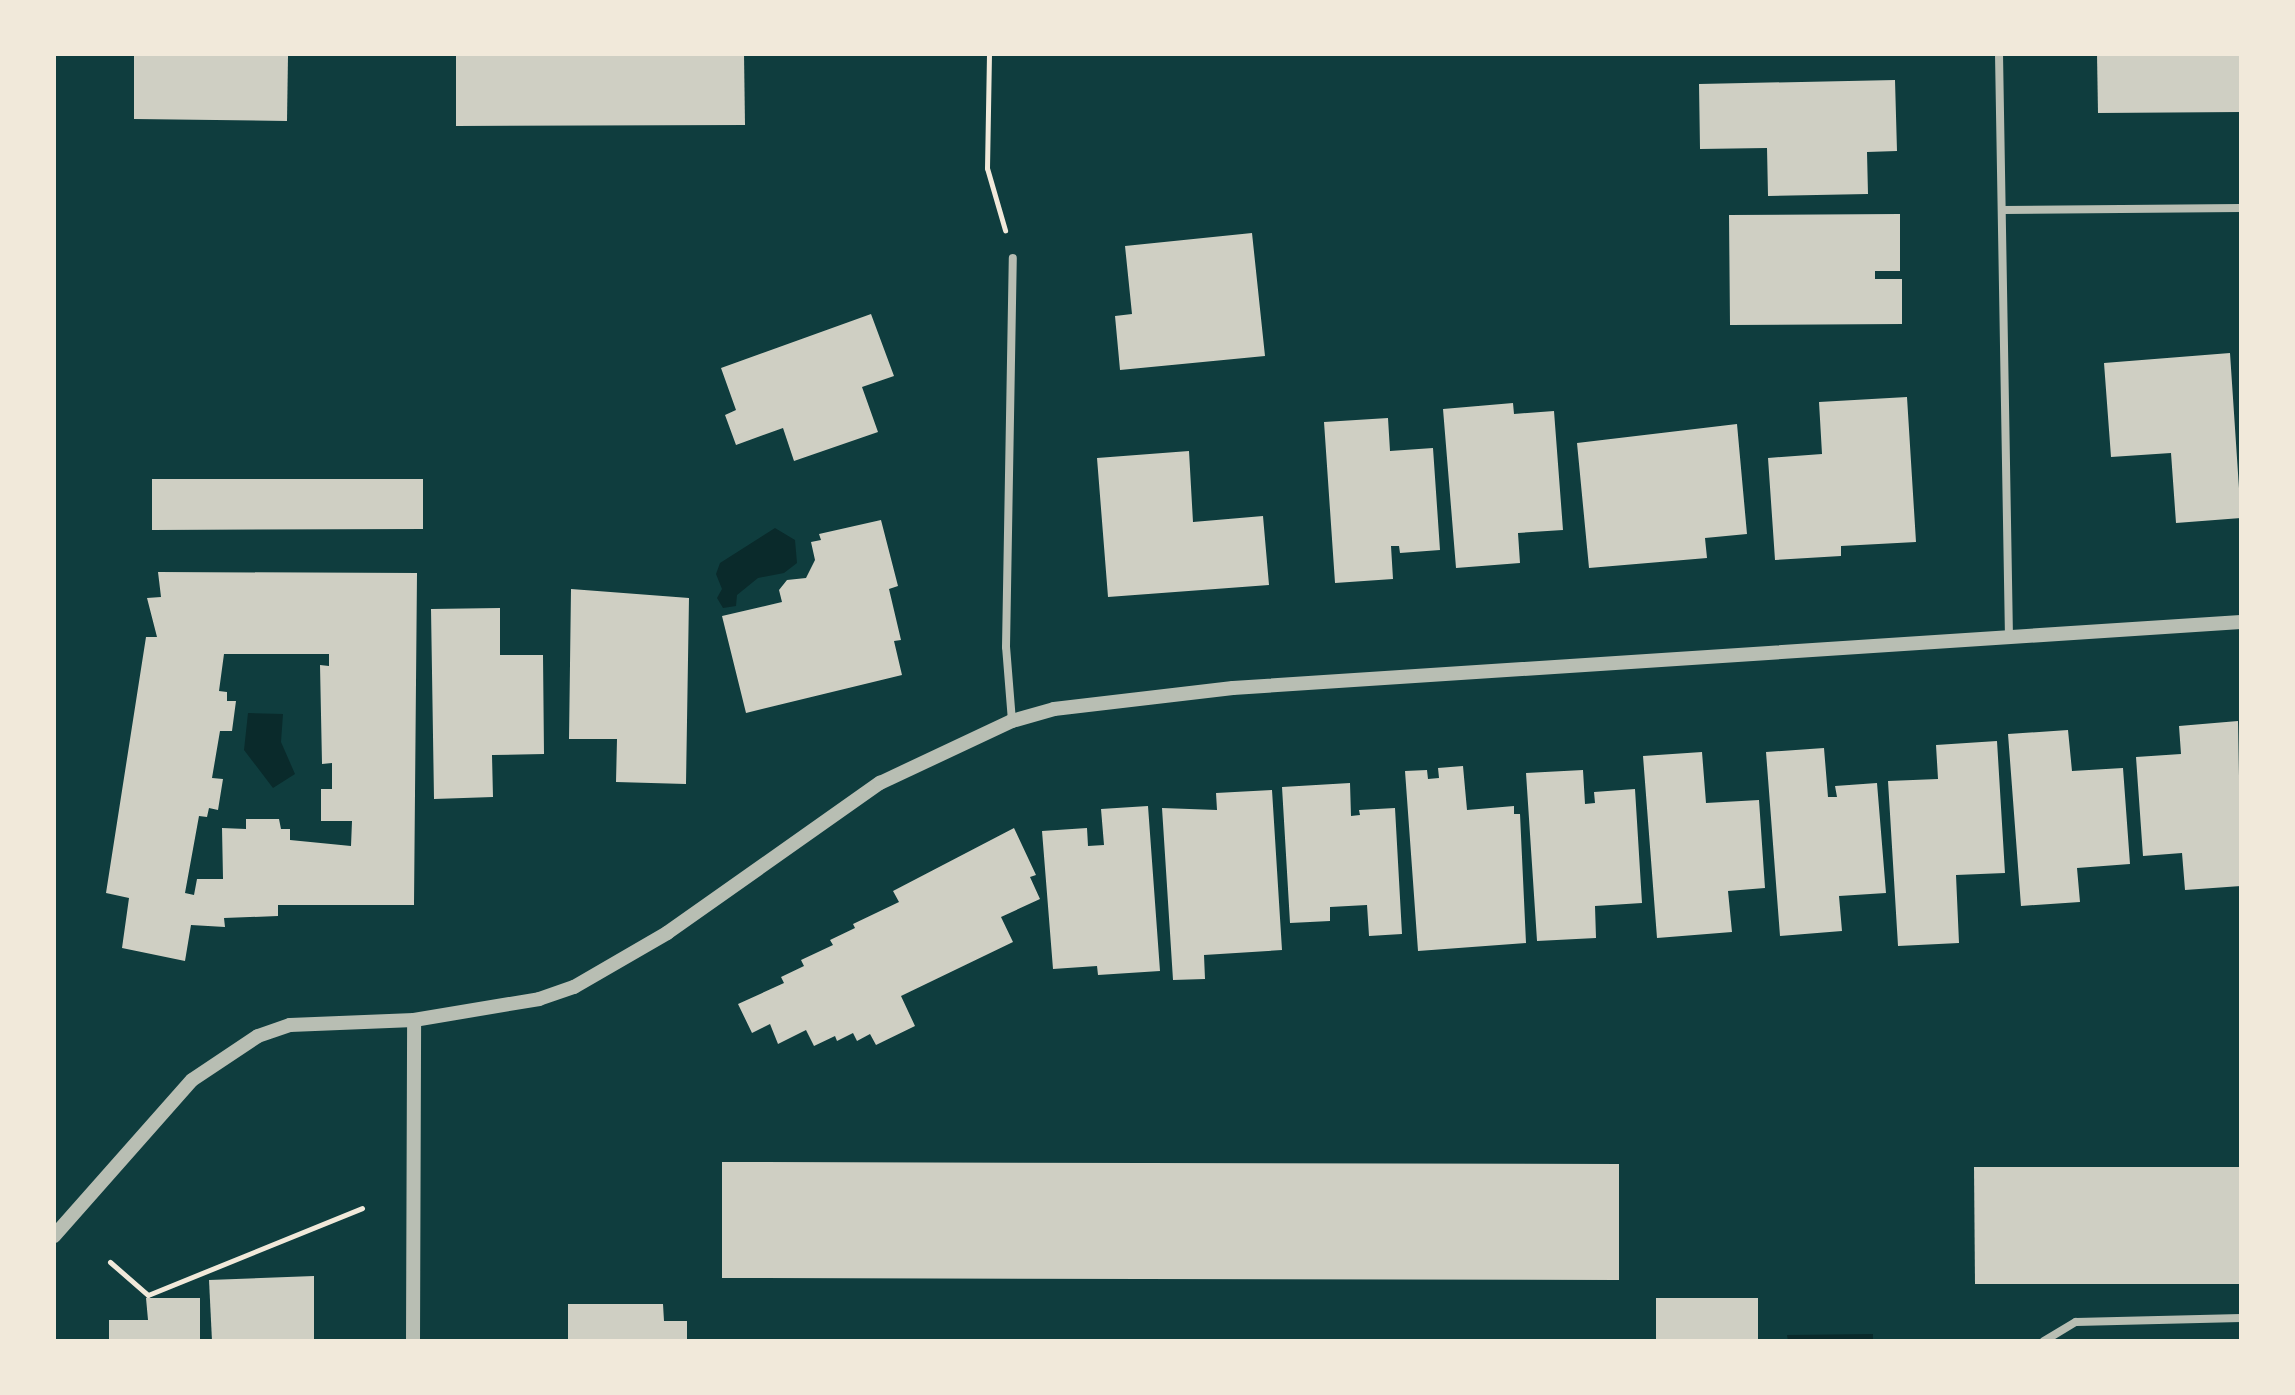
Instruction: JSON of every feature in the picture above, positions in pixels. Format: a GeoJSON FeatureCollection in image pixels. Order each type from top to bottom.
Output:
{"type":"FeatureCollection","features":[{"type":"Feature","properties":{"kind":"street"},"geometry":{"type":"LineString","coordinates":[[1999,54],[2009,636]]}},
{"type":"Feature","properties":{"kind":"street"},"geometry":{"type":"LineString","coordinates":[[2003,210],[2241,208]]}},
{"type":"Feature","properties":{"kind":"street"},"geometry":{"type":"LineString","coordinates":[[1012,721],[1006,647],[1013,258]]}},
{"type":"Feature","properties":{"kind":"street"},"geometry":{"type":"LineString","coordinates":[[54,1236],[192,1080],[233,1049],[290,1025],[414,1020],[539,999],[612,969],[843,805],[1012,721],[1142,695],[2241,622]]}},
{"type":"Feature","properties":{"kind":"street"},"geometry":{"type":"LineString","coordinates":[[413,1341],[414,1020]]}},
{"type":"Feature","properties":{"kind":"street"},"geometry":{"type":"LineString","coordinates":[[2044,1341],[2060,1328],[2091,1320],[2241,1318]]}},
{"type":"Feature","properties":{"kind":"path"},"geometry":{"type":"LineString","coordinates":[[989,54],[987,168],[1013,258]]}},
{"type":"Feature","properties":{"kind":"path"},"geometry":{"type":"LineString","coordinates":[[110,1262],[148,1295],[362,1208]]}},
{"type":"Feature","properties":{"kind":"water"},"geometry":{"type":"Polygon","coordinates":[[[775,528],[795,540],[797,563],[784,573],[758,578],[737,595],[736,606],[723,608],[717,598],[722,589],[716,574],[720,563],[775,528]]]}},
{"type":"Feature","properties":{"kind":"water"},"geometry":{"type":"Polygon","coordinates":[[[248,713],[283,714],[281,742],[295,774],[273,788],[244,750],[248,713]]]}},
{"type":"Feature","properties":{"kind":"water"},"geometry":{"type":"Polygon","coordinates":[[[1873,1334],[1873,1341],[1788,1341],[1787,1335],[1873,1334]]]}},
{"type":"Feature","properties":{"kind":"building"},"geometry":{"type":"Polygon","coordinates":[[[134,54],[288,56],[287,121],[134,119],[134,54]]]}},
{"type":"Feature","properties":{"kind":"building"},"geometry":{"type":"Polygon","coordinates":[[[456,54],[744,54],[745,125],[456,126],[456,54]]]}},
{"type":"Feature","properties":{"kind":"building"},"geometry":{"type":"Polygon","coordinates":[[[2097,54],[2241,54],[2241,112],[2098,113],[2097,54]]]}},
{"type":"Feature","properties":{"kind":"building"},"geometry":{"type":"Polygon","coordinates":[[[1895,80],[1897,151],[1867,152],[1868,194],[1768,196],[1767,148],[1700,149],[1699,84],[1895,80]]]}},
{"type":"Feature","properties":{"kind":"building"},"geometry":{"type":"Polygon","coordinates":[[[1900,214],[1900,271],[1875,271],[1875,279],[1902,279],[1902,324],[1730,325],[1729,215],[1900,214]]]}},
{"type":"Feature","properties":{"kind":"building"},"geometry":{"type":"Polygon","coordinates":[[[1252,233],[1265,356],[1120,370],[1115,316],[1132,314],[1125,246],[1252,233]]]}},
{"type":"Feature","properties":{"kind":"building"},"geometry":{"type":"Polygon","coordinates":[[[871,314],[894,376],[862,387],[878,432],[794,461],[783,428],[736,445],[725,415],[736,410],[721,368],[871,314]]]}},
{"type":"Feature","properties":{"kind":"building"},"geometry":{"type":"Polygon","coordinates":[[[2230,353],[2241,518],[2176,523],[2171,453],[2111,457],[2104,363],[2230,353]]]}},
{"type":"Feature","properties":{"kind":"building"},"geometry":{"type":"Polygon","coordinates":[[[1907,397],[1916,542],[1841,546],[1841,556],[1775,560],[1768,458],[1822,454],[1819,402],[1907,397]]]}},
{"type":"Feature","properties":{"kind":"building"},"geometry":{"type":"Polygon","coordinates":[[[1513,403],[1514,414],[1554,411],[1563,530],[1518,533],[1520,563],[1456,568],[1443,409],[1513,403]]]}},
{"type":"Feature","properties":{"kind":"building"},"geometry":{"type":"Polygon","coordinates":[[[1388,418],[1390,451],[1433,448],[1440,550],[1400,553],[1399,546],[1391,546],[1393,579],[1335,583],[1324,422],[1388,418]]]}},
{"type":"Feature","properties":{"kind":"building"},"geometry":{"type":"Polygon","coordinates":[[[1737,424],[1747,534],[1705,538],[1707,558],[1589,568],[1577,443],[1737,424]]]}},
{"type":"Feature","properties":{"kind":"building"},"geometry":{"type":"Polygon","coordinates":[[[1189,451],[1193,522],[1263,516],[1269,585],[1108,597],[1097,458],[1189,451]]]}},
{"type":"Feature","properties":{"kind":"building"},"geometry":{"type":"Polygon","coordinates":[[[152,479],[423,479],[423,529],[152,530],[152,479]]]}},
{"type":"Feature","properties":{"kind":"building"},"geometry":{"type":"Polygon","coordinates":[[[881,520],[898,586],[889,589],[901,640],[894,641],[902,675],[746,713],[722,616],[782,602],[779,590],[787,580],[806,578],[815,560],[811,542],[821,540],[819,534],[881,520]]]}},
{"type":"Feature","properties":{"kind":"building"},"geometry":{"type":"Polygon","coordinates":[[[158,572],[417,573],[414,905],[278,905],[278,916],[224,918],[225,927],[191,925],[185,961],[122,948],[129,898],[106,893],[146,637],[157,637],[147,598],[161,597],[158,572]],[[224,654],[219,691],[227,692],[227,701],[236,701],[232,731],[220,731],[212,778],[223,779],[218,810],[209,808],[207,817],[199,816],[185,893],[194,895],[197,879],[223,879],[222,828],[246,829],[246,819],[279,819],[281,829],[290,829],[290,840],[351,846],[352,821],[321,821],[321,789],[332,789],[332,763],[322,764],[320,665],[329,666],[329,654],[224,654]]]}},
{"type":"Feature","properties":{"kind":"building"},"geometry":{"type":"Polygon","coordinates":[[[571,589],[689,598],[686,784],[616,782],[617,739],[569,739],[571,589]]]}},
{"type":"Feature","properties":{"kind":"building"},"geometry":{"type":"Polygon","coordinates":[[[500,608],[500,655],[543,655],[544,754],[492,755],[493,797],[434,799],[431,609],[500,608]]]}},
{"type":"Feature","properties":{"kind":"building"},"geometry":{"type":"Polygon","coordinates":[[[2238,721],[2241,886],[2185,890],[2182,853],[2143,856],[2136,757],[2181,754],[2179,726],[2238,721]]]}},
{"type":"Feature","properties":{"kind":"building"},"geometry":{"type":"Polygon","coordinates":[[[2068,730],[2072,771],[2123,768],[2130,864],[2077,868],[2080,902],[2021,906],[2008,734],[2068,730]]]}},
{"type":"Feature","properties":{"kind":"building"},"geometry":{"type":"Polygon","coordinates":[[[1997,741],[2005,873],[1956,875],[1959,943],[1898,946],[1888,781],[1938,779],[1936,745],[1997,741]]]}},
{"type":"Feature","properties":{"kind":"building"},"geometry":{"type":"Polygon","coordinates":[[[1824,748],[1828,797],[1837,797],[1835,786],[1877,783],[1886,893],[1839,896],[1842,931],[1780,936],[1766,752],[1824,748]]]}},
{"type":"Feature","properties":{"kind":"building"},"geometry":{"type":"Polygon","coordinates":[[[1702,752],[1706,803],[1759,800],[1765,888],[1728,891],[1732,932],[1657,938],[1643,756],[1702,752]]]}},
{"type":"Feature","properties":{"kind":"building"},"geometry":{"type":"Polygon","coordinates":[[[1463,766],[1467,810],[1514,806],[1514,814],[1520,814],[1526,943],[1418,951],[1405,771],[1427,770],[1428,779],[1439,778],[1438,768],[1463,766]]]}},
{"type":"Feature","properties":{"kind":"building"},"geometry":{"type":"Polygon","coordinates":[[[1583,770],[1585,804],[1595,803],[1594,792],[1635,789],[1642,903],[1595,906],[1596,938],[1537,941],[1526,773],[1583,770]]]}},
{"type":"Feature","properties":{"kind":"building"},"geometry":{"type":"Polygon","coordinates":[[[1350,783],[1351,816],[1360,815],[1359,810],[1395,808],[1402,934],[1369,936],[1367,905],[1330,907],[1330,921],[1290,923],[1282,787],[1350,783]]]}},
{"type":"Feature","properties":{"kind":"building"},"geometry":{"type":"Polygon","coordinates":[[[1272,790],[1282,950],[1204,955],[1205,979],[1173,980],[1162,808],[1217,810],[1216,793],[1272,790]]]}},
{"type":"Feature","properties":{"kind":"building"},"geometry":{"type":"Polygon","coordinates":[[[1148,806],[1160,971],[1098,975],[1097,966],[1053,969],[1042,831],[1087,828],[1088,846],[1104,845],[1101,809],[1148,806]]]}},
{"type":"Feature","properties":{"kind":"building"},"geometry":{"type":"Polygon","coordinates":[[[1014,828],[1036,875],[1030,877],[1040,899],[1001,917],[1013,942],[901,996],[915,1026],[876,1045],[870,1034],[857,1041],[853,1033],[837,1041],[835,1036],[814,1046],[806,1030],[778,1044],[770,1024],[752,1033],[738,1004],[784,983],[781,977],[804,966],[801,960],[833,945],[830,940],[855,928],[853,924],[899,902],[893,891],[1014,828]]]}},
{"type":"Feature","properties":{"kind":"building"},"geometry":{"type":"Polygon","coordinates":[[[722,1162],[1619,1164],[1619,1280],[722,1278],[722,1162]]]}},
{"type":"Feature","properties":{"kind":"building"},"geometry":{"type":"Polygon","coordinates":[[[1974,1167],[2241,1167],[2241,1284],[1975,1284],[1974,1167]]]}},
{"type":"Feature","properties":{"kind":"building"},"geometry":{"type":"Polygon","coordinates":[[[314,1276],[314,1341],[212,1341],[209,1280],[314,1276]]]}},
{"type":"Feature","properties":{"kind":"building"},"geometry":{"type":"Polygon","coordinates":[[[146,1298],[200,1298],[200,1341],[109,1341],[109,1320],[148,1320],[146,1298]]]}},
{"type":"Feature","properties":{"kind":"building"},"geometry":{"type":"Polygon","coordinates":[[[1656,1298],[1758,1298],[1758,1341],[1656,1341],[1656,1298]]]}},
{"type":"Feature","properties":{"kind":"building"},"geometry":{"type":"Polygon","coordinates":[[[568,1304],[663,1304],[664,1321],[687,1321],[687,1341],[568,1341],[568,1304]]]}}]}
